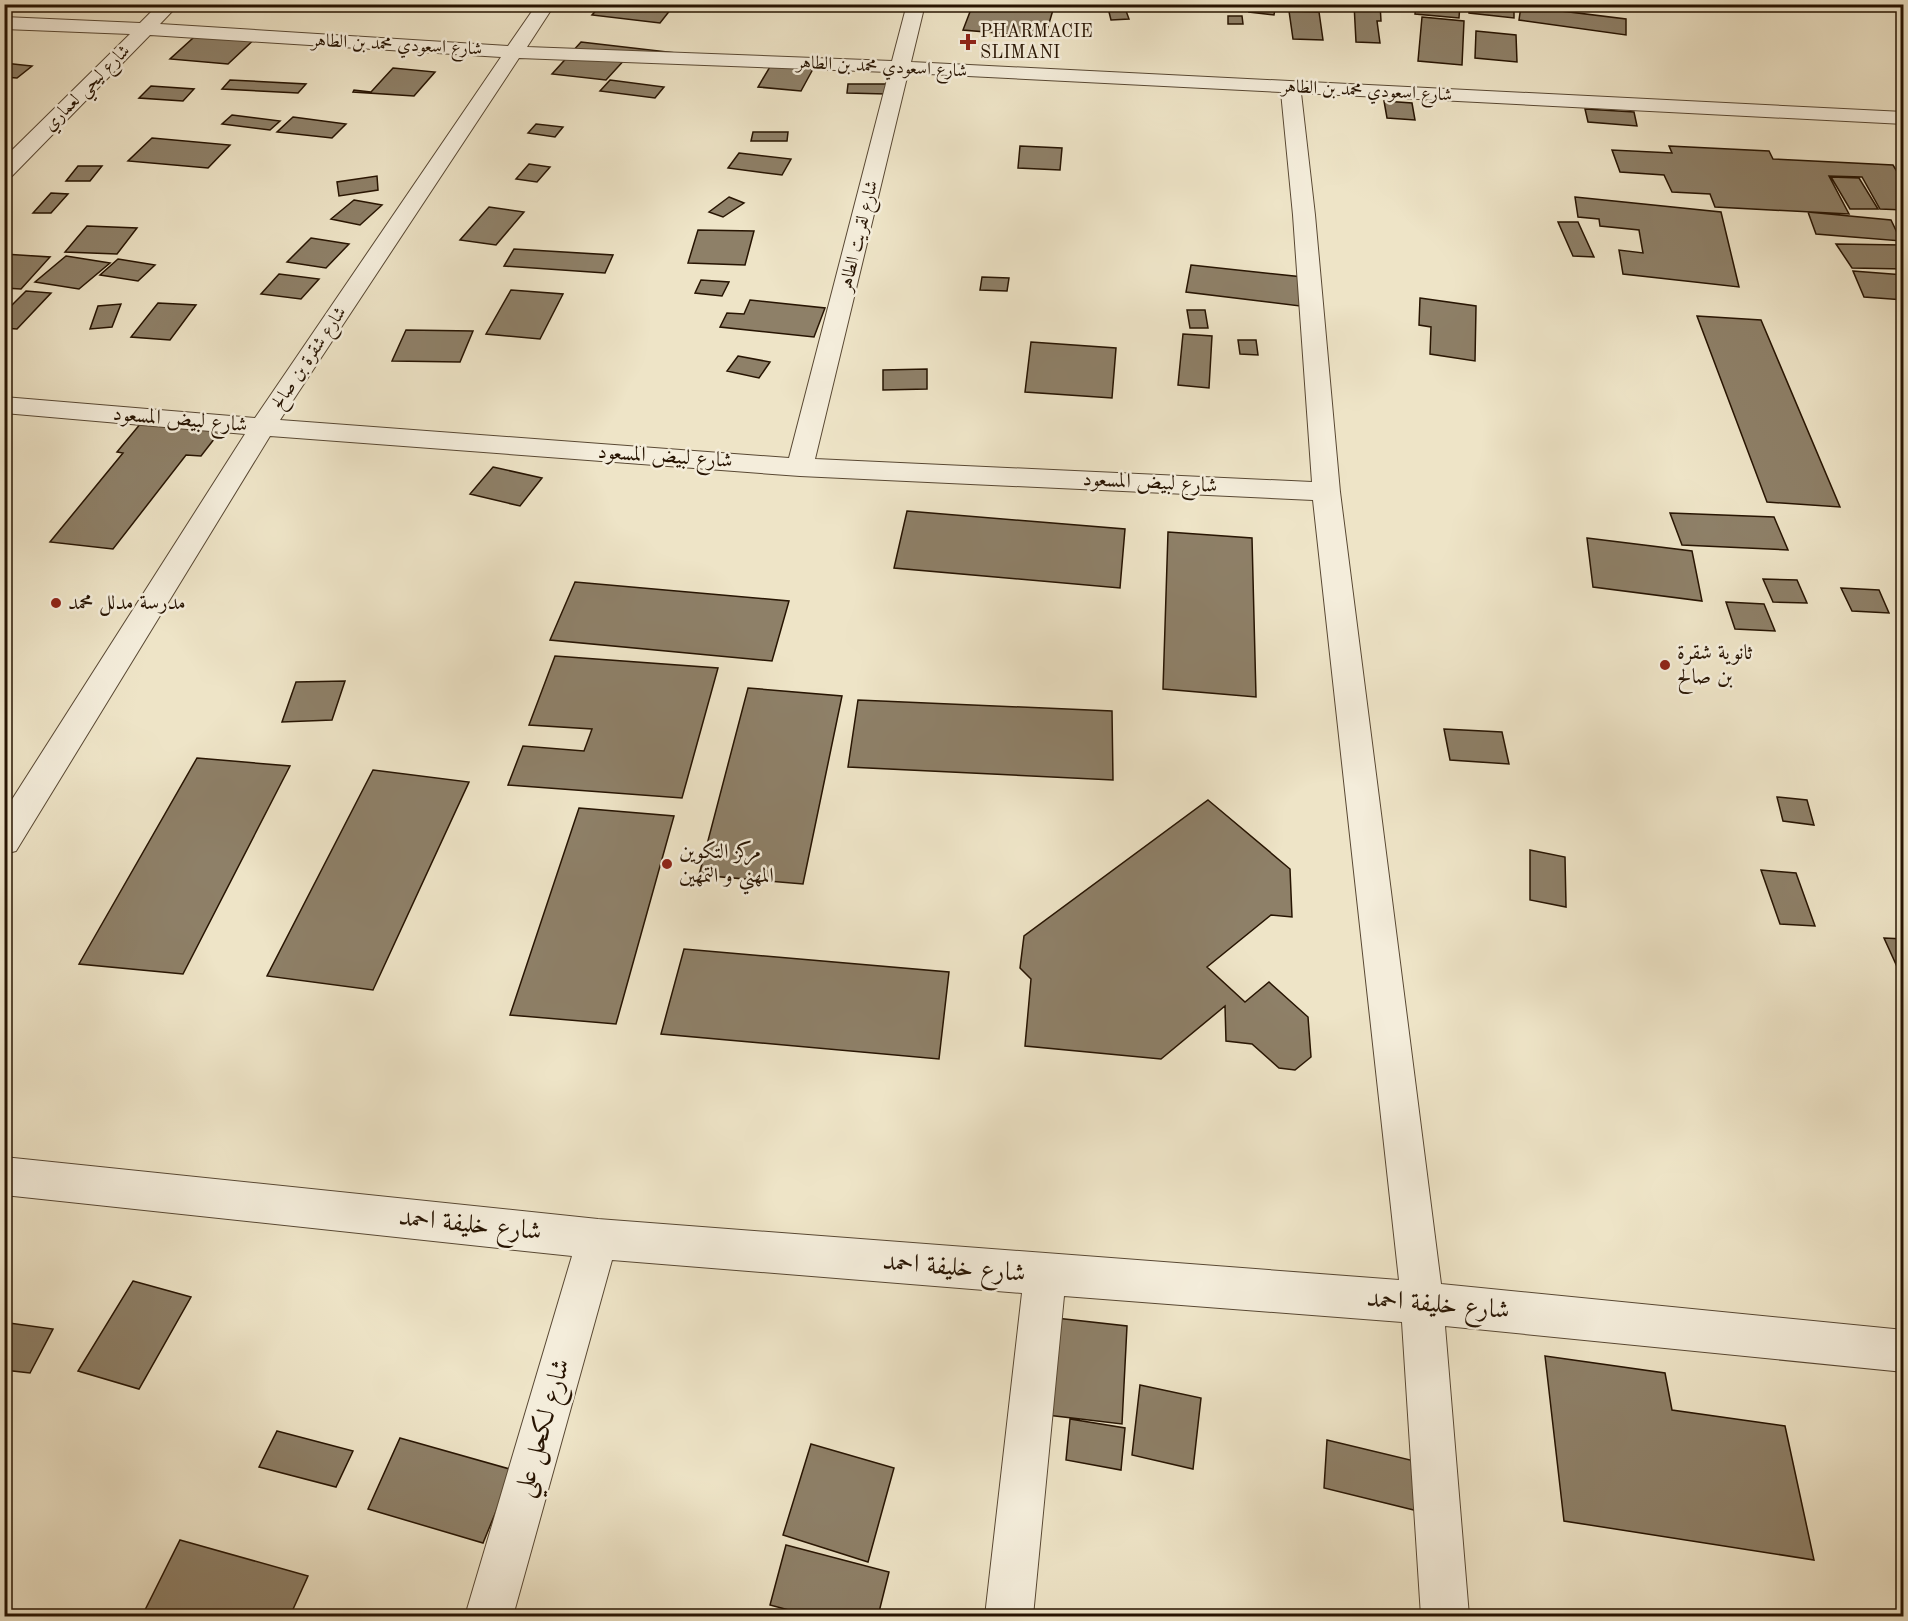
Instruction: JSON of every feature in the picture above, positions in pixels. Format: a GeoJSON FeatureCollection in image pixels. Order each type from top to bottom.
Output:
{"type":"FeatureCollection","features":[{"type":"Feature","properties":{"kind":"street","name":"شارع ليحي لعماري"},"geometry":{"type":"LineString","coordinates":[[4,171],[170,4]]}},
{"type":"Feature","properties":{"kind":"street","name":"شارع شقرة بن صالح"},"geometry":{"type":"LineString","coordinates":[[4,841],[262,427],[516,52],[546,4]]}},
{"type":"Feature","properties":{"kind":"street","name":"شارع لقريت الطاهر"},"geometry":{"type":"LineString","coordinates":[[800,467],[916,4]]}},
{"type":"Feature","properties":{"kind":"street","name":"شارع اسعودي محمد بن الطاهر"},"geometry":{"type":"LineString","coordinates":[[4,23],[146,29],[516,52],[901,67],[1904,118]]}},
{"type":"Feature","properties":{"kind":"street"},"geometry":{"type":"LineString","coordinates":[[1290,87],[1305,226],[1326,492],[1422,1303],[1445,1617]]}},
{"type":"Feature","properties":{"kind":"street","name":"شارع لبيض المسعود"},"geometry":{"type":"LineString","coordinates":[[4,405],[262,427],[800,467],[1326,492]]}},
{"type":"Feature","properties":{"kind":"street","name":"شارع خليفة احمد"},"geometry":{"type":"LineString","coordinates":[[4,1176],[598,1239],[1422,1303],[1903,1354]]}},
{"type":"Feature","properties":{"kind":"street","name":"شارع لكحل علي"},"geometry":{"type":"LineString","coordinates":[[489,1617],[598,1239]]}},
{"type":"Feature","properties":{"kind":"street"},"geometry":{"type":"LineString","coordinates":[[1009,1617],[1045,1275]]}},
{"type":"Feature","properties":{"kind":"building"},"geometry":{"type":"Polygon","coordinates":[[[386,4],[416,4],[413,9],[383,8],[386,4]]]}},
{"type":"Feature","properties":{"kind":"building"},"geometry":{"type":"Polygon","coordinates":[[[602,4],[675,4],[660,23],[592,15],[602,4]]]}},
{"type":"Feature","properties":{"kind":"building"},"geometry":{"type":"Polygon","coordinates":[[[752,4],[792,4],[788,10],[752,4]]]}},
{"type":"Feature","properties":{"kind":"building"},"geometry":{"type":"Polygon","coordinates":[[[973,4],[1053,10],[1045,37],[963,30],[973,4]]]}},
{"type":"Feature","properties":{"kind":"building"},"geometry":{"type":"Polygon","coordinates":[[[1251,4],[1276,4],[1274,15],[1249,12],[1251,4]]]}},
{"type":"Feature","properties":{"kind":"building"},"geometry":{"type":"Polygon","coordinates":[[[1354,4],[1380,4],[1381,21],[1377,21],[1380,43],[1356,42],[1354,4]]]}},
{"type":"Feature","properties":{"kind":"building"},"geometry":{"type":"Polygon","coordinates":[[[1416,4],[1460,4],[1459,18],[1415,14],[1416,4]]]}},
{"type":"Feature","properties":{"kind":"building"},"geometry":{"type":"Polygon","coordinates":[[[1469,4],[1514,4],[1514,18],[1469,13],[1469,4]]]}},
{"type":"Feature","properties":{"kind":"building"},"geometry":{"type":"Polygon","coordinates":[[[1521,6],[1626,19],[1626,35],[1519,20],[1521,6]]]}},
{"type":"Feature","properties":{"kind":"building"},"geometry":{"type":"Polygon","coordinates":[[[1108,8],[1125,8],[1129,19],[1111,20],[1108,8]]]}},
{"type":"Feature","properties":{"kind":"building"},"geometry":{"type":"Polygon","coordinates":[[[1289,11],[1319,12],[1323,40],[1293,39],[1289,11]]]}},
{"type":"Feature","properties":{"kind":"building"},"geometry":{"type":"Polygon","coordinates":[[[1228,16],[1242,16],[1243,24],[1228,24],[1228,16]]]}},
{"type":"Feature","properties":{"kind":"building"},"geometry":{"type":"Polygon","coordinates":[[[1422,17],[1464,21],[1462,65],[1418,61],[1422,17]]]}},
{"type":"Feature","properties":{"kind":"building"},"geometry":{"type":"Polygon","coordinates":[[[203,29],[260,34],[228,64],[170,59],[203,29]]]}},
{"type":"Feature","properties":{"kind":"building"},"geometry":{"type":"Polygon","coordinates":[[[1476,31],[1516,35],[1517,62],[1475,58],[1476,31]]]}},
{"type":"Feature","properties":{"kind":"building"},"geometry":{"type":"Polygon","coordinates":[[[581,42],[676,53],[628,56],[606,80],[552,74],[581,42]]]}},
{"type":"Feature","properties":{"kind":"building"},"geometry":{"type":"Polygon","coordinates":[[[4,63],[32,66],[17,78],[4,77],[4,63]]]}},
{"type":"Feature","properties":{"kind":"building"},"geometry":{"type":"Polygon","coordinates":[[[771,65],[813,69],[801,91],[758,87],[771,65]]]}},
{"type":"Feature","properties":{"kind":"building"},"geometry":{"type":"Polygon","coordinates":[[[393,68],[435,72],[414,96],[353,92],[354,90],[371,92],[393,68]]]}},
{"type":"Feature","properties":{"kind":"building"},"geometry":{"type":"Polygon","coordinates":[[[230,80],[306,84],[298,93],[222,89],[230,80]]]}},
{"type":"Feature","properties":{"kind":"building"},"geometry":{"type":"Polygon","coordinates":[[[610,80],[664,87],[655,98],[600,91],[610,80]]]}},
{"type":"Feature","properties":{"kind":"building"},"geometry":{"type":"Polygon","coordinates":[[[848,84],[887,84],[886,94],[847,93],[848,84]]]}},
{"type":"Feature","properties":{"kind":"building"},"geometry":{"type":"Polygon","coordinates":[[[151,86],[194,89],[183,101],[139,98],[151,86]]]}},
{"type":"Feature","properties":{"kind":"building"},"geometry":{"type":"Polygon","coordinates":[[[1384,101],[1412,103],[1415,120],[1387,118],[1384,101]]]}},
{"type":"Feature","properties":{"kind":"building"},"geometry":{"type":"Polygon","coordinates":[[[1585,109],[1634,112],[1637,126],[1588,122],[1585,109]]]}},
{"type":"Feature","properties":{"kind":"building"},"geometry":{"type":"Polygon","coordinates":[[[232,115],[280,121],[270,130],[222,124],[232,115]]]}},
{"type":"Feature","properties":{"kind":"building"},"geometry":{"type":"Polygon","coordinates":[[[293,117],[346,124],[332,138],[277,132],[293,117]]]}},
{"type":"Feature","properties":{"kind":"building"},"geometry":{"type":"Polygon","coordinates":[[[536,124],[563,127],[555,137],[528,133],[536,124]]]}},
{"type":"Feature","properties":{"kind":"building"},"geometry":{"type":"Polygon","coordinates":[[[753,132],[788,132],[787,141],[751,141],[753,132]]]}},
{"type":"Feature","properties":{"kind":"building"},"geometry":{"type":"Polygon","coordinates":[[[152,138],[230,145],[208,168],[128,161],[152,138]]]}},
{"type":"Feature","properties":{"kind":"building"},"geometry":{"type":"Polygon","coordinates":[[[1020,146],[1062,148],[1060,170],[1018,168],[1020,146]]]}},
{"type":"Feature","properties":{"kind":"building"},"geometry":{"type":"Polygon","coordinates":[[[1669,146],[1769,151],[1773,159],[1893,165],[1904,183],[1904,210],[1880,209],[1862,177],[1829,176],[1849,214],[1715,207],[1710,194],[1672,192],[1664,175],[1620,172],[1612,150],[1672,153],[1669,146]]]}},
{"type":"Feature","properties":{"kind":"building"},"geometry":{"type":"Polygon","coordinates":[[[739,153],[791,159],[782,175],[728,168],[739,153]]]}},
{"type":"Feature","properties":{"kind":"building"},"geometry":{"type":"Polygon","coordinates":[[[529,164],[550,167],[537,182],[516,179],[529,164]]]}},
{"type":"Feature","properties":{"kind":"building"},"geometry":{"type":"Polygon","coordinates":[[[78,166],[102,166],[90,181],[66,181],[78,166]]]}},
{"type":"Feature","properties":{"kind":"building"},"geometry":{"type":"Polygon","coordinates":[[[377,176],[378,190],[339,196],[337,182],[377,176]]]}},
{"type":"Feature","properties":{"kind":"building"},"geometry":{"type":"Polygon","coordinates":[[[1831,177],[1859,178],[1878,209],[1850,209],[1831,177]]]}},
{"type":"Feature","properties":{"kind":"building"},"geometry":{"type":"Polygon","coordinates":[[[51,193],[68,194],[51,213],[33,213],[51,193]]]}},
{"type":"Feature","properties":{"kind":"building"},"geometry":{"type":"Polygon","coordinates":[[[729,197],[744,203],[723,217],[709,212],[729,197]]]}},
{"type":"Feature","properties":{"kind":"building"},"geometry":{"type":"Polygon","coordinates":[[[1575,197],[1721,212],[1739,287],[1623,274],[1619,250],[1643,253],[1639,230],[1600,226],[1599,219],[1578,217],[1575,197]]]}},
{"type":"Feature","properties":{"kind":"building"},"geometry":{"type":"Polygon","coordinates":[[[354,200],[382,205],[360,225],[331,219],[354,200]]]}},
{"type":"Feature","properties":{"kind":"building"},"geometry":{"type":"Polygon","coordinates":[[[489,207],[524,212],[496,245],[460,240],[489,207]]]}},
{"type":"Feature","properties":{"kind":"building"},"geometry":{"type":"Polygon","coordinates":[[[1808,212],[1891,220],[1901,241],[1816,234],[1808,212]]]}},
{"type":"Feature","properties":{"kind":"building"},"geometry":{"type":"Polygon","coordinates":[[[1558,222],[1578,222],[1594,257],[1573,256],[1558,222]]]}},
{"type":"Feature","properties":{"kind":"building"},"geometry":{"type":"Polygon","coordinates":[[[87,226],[137,228],[117,254],[65,252],[87,226]]]}},
{"type":"Feature","properties":{"kind":"building"},"geometry":{"type":"Polygon","coordinates":[[[698,230],[754,231],[745,265],[688,263],[698,230]]]}},
{"type":"Feature","properties":{"kind":"building"},"geometry":{"type":"Polygon","coordinates":[[[311,238],[349,244],[326,268],[287,262],[311,238]]]}},
{"type":"Feature","properties":{"kind":"building"},"geometry":{"type":"Polygon","coordinates":[[[1836,244],[1903,245],[1904,269],[1852,268],[1836,244]]]}},
{"type":"Feature","properties":{"kind":"building"},"geometry":{"type":"Polygon","coordinates":[[[514,249],[613,255],[605,273],[504,266],[514,249]]]}},
{"type":"Feature","properties":{"kind":"building"},"geometry":{"type":"Polygon","coordinates":[[[4,254],[50,257],[21,289],[4,288],[4,254]]]}},
{"type":"Feature","properties":{"kind":"building"},"geometry":{"type":"Polygon","coordinates":[[[66,256],[110,263],[79,289],[35,282],[66,256]]]}},
{"type":"Feature","properties":{"kind":"building"},"geometry":{"type":"Polygon","coordinates":[[[118,259],[155,265],[138,281],[100,275],[118,259]]]}},
{"type":"Feature","properties":{"kind":"building"},"geometry":{"type":"Polygon","coordinates":[[[1191,265],[1303,277],[1300,306],[1186,292],[1191,265]]]}},
{"type":"Feature","properties":{"kind":"building"},"geometry":{"type":"Polygon","coordinates":[[[1853,271],[1904,275],[1904,300],[1864,297],[1853,271]]]}},
{"type":"Feature","properties":{"kind":"building"},"geometry":{"type":"Polygon","coordinates":[[[279,274],[319,279],[301,299],[261,294],[279,274]]]}},
{"type":"Feature","properties":{"kind":"building"},"geometry":{"type":"Polygon","coordinates":[[[982,277],[1009,278],[1007,291],[980,290],[982,277]]]}},
{"type":"Feature","properties":{"kind":"building"},"geometry":{"type":"Polygon","coordinates":[[[701,280],[729,282],[722,296],[695,293],[701,280]]]}},
{"type":"Feature","properties":{"kind":"building"},"geometry":{"type":"Polygon","coordinates":[[[511,290],[563,294],[540,339],[486,334],[511,290]]]}},
{"type":"Feature","properties":{"kind":"building"},"geometry":{"type":"Polygon","coordinates":[[[26,291],[51,293],[17,329],[4,328],[4,313],[26,291]]]}},
{"type":"Feature","properties":{"kind":"building"},"geometry":{"type":"Polygon","coordinates":[[[1420,298],[1476,306],[1475,361],[1430,354],[1431,327],[1419,325],[1420,298]]]}},
{"type":"Feature","properties":{"kind":"building"},"geometry":{"type":"Polygon","coordinates":[[[750,300],[825,308],[814,337],[720,327],[727,313],[744,314],[750,300]]]}},
{"type":"Feature","properties":{"kind":"building"},"geometry":{"type":"Polygon","coordinates":[[[158,303],[196,305],[170,340],[131,337],[158,303]]]}},
{"type":"Feature","properties":{"kind":"building"},"geometry":{"type":"Polygon","coordinates":[[[121,304],[112,327],[90,329],[98,306],[121,304]]]}},
{"type":"Feature","properties":{"kind":"building"},"geometry":{"type":"Polygon","coordinates":[[[1187,310],[1205,310],[1208,328],[1190,328],[1187,310]]]}},
{"type":"Feature","properties":{"kind":"building"},"geometry":{"type":"Polygon","coordinates":[[[1697,316],[1761,320],[1840,507],[1767,502],[1697,316]]]}},
{"type":"Feature","properties":{"kind":"building"},"geometry":{"type":"Polygon","coordinates":[[[406,330],[473,331],[460,362],[392,361],[406,330]]]}},
{"type":"Feature","properties":{"kind":"building"},"geometry":{"type":"Polygon","coordinates":[[[1183,334],[1212,336],[1209,388],[1178,385],[1183,334]]]}},
{"type":"Feature","properties":{"kind":"building"},"geometry":{"type":"Polygon","coordinates":[[[1238,340],[1256,340],[1258,355],[1240,354],[1238,340]]]}},
{"type":"Feature","properties":{"kind":"building"},"geometry":{"type":"Polygon","coordinates":[[[1031,342],[1116,348],[1112,398],[1025,392],[1031,342]]]}},
{"type":"Feature","properties":{"kind":"building"},"geometry":{"type":"Polygon","coordinates":[[[738,356],[770,362],[759,378],[727,371],[738,356]]]}},
{"type":"Feature","properties":{"kind":"building"},"geometry":{"type":"Polygon","coordinates":[[[927,369],[927,389],[883,390],[883,370],[927,369]]]}},
{"type":"Feature","properties":{"kind":"building"},"geometry":{"type":"Polygon","coordinates":[[[146,417],[225,425],[201,456],[186,455],[113,549],[50,542],[123,453],[117,452],[146,417]]]}},
{"type":"Feature","properties":{"kind":"building"},"geometry":{"type":"Polygon","coordinates":[[[493,467],[542,478],[520,506],[470,494],[493,467]]]}},
{"type":"Feature","properties":{"kind":"building"},"geometry":{"type":"Polygon","coordinates":[[[907,511],[1125,529],[1120,588],[894,568],[907,511]]]}},
{"type":"Feature","properties":{"kind":"building"},"geometry":{"type":"Polygon","coordinates":[[[1670,513],[1774,517],[1788,550],[1682,545],[1670,513]]]}},
{"type":"Feature","properties":{"kind":"building"},"geometry":{"type":"Polygon","coordinates":[[[1168,532],[1252,538],[1256,697],[1163,689],[1168,532]]]}},
{"type":"Feature","properties":{"kind":"building"},"geometry":{"type":"Polygon","coordinates":[[[1587,538],[1692,551],[1702,601],[1593,587],[1587,538]]]}},
{"type":"Feature","properties":{"kind":"building"},"geometry":{"type":"Polygon","coordinates":[[[1763,579],[1797,580],[1807,603],[1773,602],[1763,579]]]}},
{"type":"Feature","properties":{"kind":"building"},"geometry":{"type":"Polygon","coordinates":[[[575,582],[789,601],[772,661],[550,640],[575,582]]]}},
{"type":"Feature","properties":{"kind":"building"},"geometry":{"type":"Polygon","coordinates":[[[1841,588],[1879,590],[1889,613],[1852,611],[1841,588]]]}},
{"type":"Feature","properties":{"kind":"building"},"geometry":{"type":"Polygon","coordinates":[[[1726,602],[1764,604],[1775,631],[1735,629],[1726,602]]]}},
{"type":"Feature","properties":{"kind":"building"},"geometry":{"type":"Polygon","coordinates":[[[555,656],[718,668],[682,798],[508,785],[523,746],[584,751],[592,729],[529,725],[555,656]]]}},
{"type":"Feature","properties":{"kind":"building"},"geometry":{"type":"Polygon","coordinates":[[[345,681],[332,720],[282,722],[296,682],[345,681]]]}},
{"type":"Feature","properties":{"kind":"building"},"geometry":{"type":"Polygon","coordinates":[[[748,688],[842,696],[803,884],[699,875],[748,688]]]}},
{"type":"Feature","properties":{"kind":"building"},"geometry":{"type":"Polygon","coordinates":[[[858,700],[1112,711],[1113,780],[848,767],[858,700]]]}},
{"type":"Feature","properties":{"kind":"building"},"geometry":{"type":"Polygon","coordinates":[[[1444,729],[1502,732],[1509,764],[1450,760],[1444,729]]]}},
{"type":"Feature","properties":{"kind":"building"},"geometry":{"type":"Polygon","coordinates":[[[197,758],[290,766],[183,974],[79,964],[197,758]]]}},
{"type":"Feature","properties":{"kind":"building"},"geometry":{"type":"Polygon","coordinates":[[[373,770],[469,782],[373,990],[267,976],[373,770]]]}},
{"type":"Feature","properties":{"kind":"building"},"geometry":{"type":"Polygon","coordinates":[[[1777,797],[1807,800],[1814,825],[1783,821],[1777,797]]]}},
{"type":"Feature","properties":{"kind":"building"},"geometry":{"type":"Polygon","coordinates":[[[1208,800],[1290,869],[1292,917],[1271,915],[1207,967],[1245,1002],[1269,982],[1308,1017],[1311,1057],[1295,1070],[1279,1068],[1252,1044],[1226,1041],[1225,1006],[1161,1059],[1025,1046],[1031,979],[1020,968],[1024,936],[1208,800]]]}},
{"type":"Feature","properties":{"kind":"building"},"geometry":{"type":"Polygon","coordinates":[[[579,808],[674,816],[616,1024],[510,1015],[579,808]]]}},
{"type":"Feature","properties":{"kind":"building"},"geometry":{"type":"Polygon","coordinates":[[[1530,850],[1565,857],[1566,907],[1530,900],[1530,850]]]}},
{"type":"Feature","properties":{"kind":"building"},"geometry":{"type":"Polygon","coordinates":[[[1761,870],[1796,873],[1815,926],[1780,924],[1761,870]]]}},
{"type":"Feature","properties":{"kind":"building"},"geometry":{"type":"Polygon","coordinates":[[[1884,938],[1904,939],[1904,982],[1884,938]]]}},
{"type":"Feature","properties":{"kind":"building"},"geometry":{"type":"Polygon","coordinates":[[[684,949],[949,972],[939,1059],[661,1034],[684,949]]]}},
{"type":"Feature","properties":{"kind":"building"},"geometry":{"type":"Polygon","coordinates":[[[133,1281],[191,1297],[139,1389],[78,1371],[133,1281]]]}},
{"type":"Feature","properties":{"kind":"building"},"geometry":{"type":"Polygon","coordinates":[[[1029,1315],[1127,1326],[1122,1424],[1022,1412],[1029,1315]]]}},
{"type":"Feature","properties":{"kind":"building"},"geometry":{"type":"Polygon","coordinates":[[[9,1323],[53,1329],[30,1373],[4,1370],[4,1331],[9,1323]]]}},
{"type":"Feature","properties":{"kind":"building"},"geometry":{"type":"Polygon","coordinates":[[[1545,1356],[1665,1373],[1672,1410],[1785,1426],[1814,1560],[1564,1521],[1545,1356]]]}},
{"type":"Feature","properties":{"kind":"building"},"geometry":{"type":"Polygon","coordinates":[[[1140,1385],[1201,1398],[1193,1469],[1132,1455],[1140,1385]]]}},
{"type":"Feature","properties":{"kind":"building"},"geometry":{"type":"Polygon","coordinates":[[[1070,1419],[1125,1428],[1121,1470],[1066,1460],[1070,1419]]]}},
{"type":"Feature","properties":{"kind":"building"},"geometry":{"type":"Polygon","coordinates":[[[277,1431],[353,1451],[336,1487],[259,1467],[277,1431]]]}},
{"type":"Feature","properties":{"kind":"building"},"geometry":{"type":"Polygon","coordinates":[[[400,1438],[513,1470],[483,1543],[368,1509],[400,1438]]]}},
{"type":"Feature","properties":{"kind":"building"},"geometry":{"type":"Polygon","coordinates":[[[1327,1440],[1427,1464],[1426,1513],[1324,1488],[1327,1440]]]}},
{"type":"Feature","properties":{"kind":"building"},"geometry":{"type":"Polygon","coordinates":[[[811,1444],[894,1468],[868,1562],[783,1535],[811,1444]]]}},
{"type":"Feature","properties":{"kind":"building"},"geometry":{"type":"Polygon","coordinates":[[[180,1540],[308,1576],[290,1616],[142,1616],[180,1540]]]}},
{"type":"Feature","properties":{"kind":"building"},"geometry":{"type":"Polygon","coordinates":[[[786,1545],[889,1572],[878,1616],[811,1616],[770,1605],[786,1545]]]}},
{"type":"Feature","properties":{"kind":"place","name":"PHARMACIE SLIMANI"},"geometry":{"type":"Point","coordinates":[968,42]}},
{"type":"Feature","properties":{"kind":"place","name":"مدرسة مدلل محمد"},"geometry":{"type":"Point","coordinates":[56,603]}},
{"type":"Feature","properties":{"kind":"place","name":"ثانوية شقرة بن صالح"},"geometry":{"type":"Point","coordinates":[1665,665]}},
{"type":"Feature","properties":{"kind":"place","name":"مركز التكوين المهني و التمهين"},"geometry":{"type":"Point","coordinates":[667,864]}}]}
